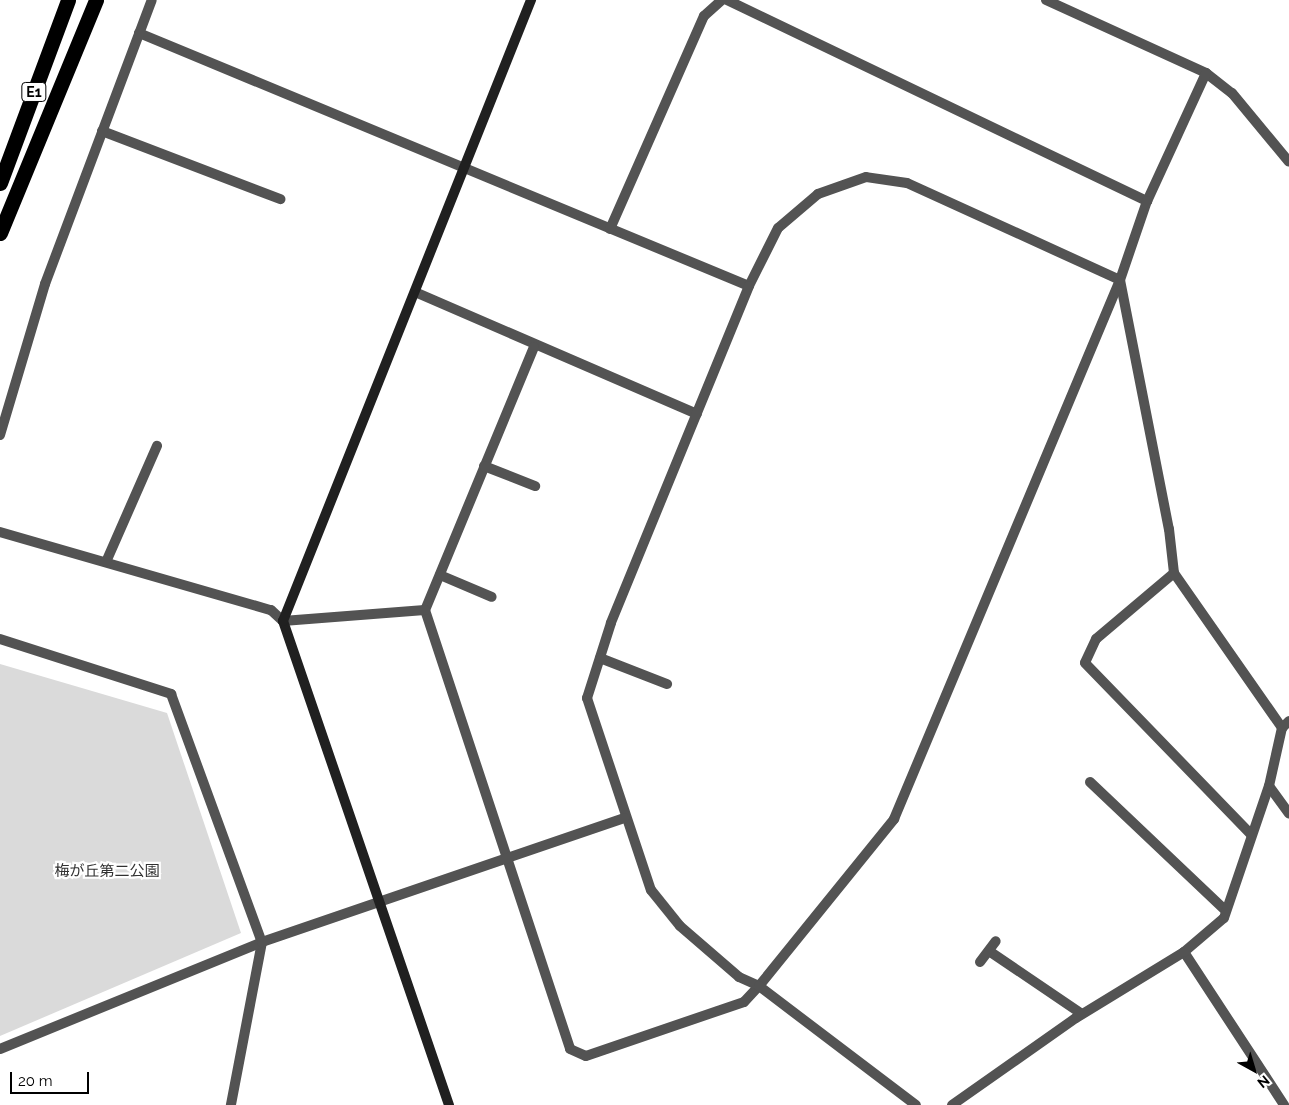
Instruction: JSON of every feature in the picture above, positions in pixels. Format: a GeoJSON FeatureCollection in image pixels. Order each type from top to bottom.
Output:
{"type":"FeatureCollection","features":[{"type":"Feature","properties":{"kind":"highway","name":"E1"},"geometry":{"type":"LineString","coordinates":[[0,183],[68,0]]}},
{"type":"Feature","properties":{"kind":"highway"},"geometry":{"type":"LineString","coordinates":[[0,233],[96,0]]}},
{"type":"Feature","properties":{"kind":"street"},"geometry":{"type":"LineString","coordinates":[[0,435],[45,284],[152,0]]}},
{"type":"Feature","properties":{"kind":"street"},"geometry":{"type":"LineString","coordinates":[[283,620],[532,0]]}},
{"type":"Feature","properties":{"kind":"street"},"geometry":{"type":"LineString","coordinates":[[610,229],[704,16],[722,0]]}},
{"type":"Feature","properties":{"kind":"street"},"geometry":{"type":"LineString","coordinates":[[727,0],[1147,202]]}},
{"type":"Feature","properties":{"kind":"street"},"geometry":{"type":"LineString","coordinates":[[1046,0],[1206,73],[1232,93],[1289,162]]}},
{"type":"Feature","properties":{"kind":"street"},"geometry":{"type":"LineString","coordinates":[[139,33],[466,166],[610,229],[749,286]]}},
{"type":"Feature","properties":{"kind":"street"},"geometry":{"type":"LineString","coordinates":[[534,347],[425,610],[570,1049],[586,1056],[744,1002],[894,819],[1120,280],[1122,266],[1147,202],[1206,73]]}},
{"type":"Feature","properties":{"kind":"street"},"geometry":{"type":"LineString","coordinates":[[102,131],[280,199]]}},
{"type":"Feature","properties":{"kind":"street"},"geometry":{"type":"LineString","coordinates":[[916,1105],[759,986],[739,977],[680,926],[651,890],[624,818],[587,698],[600,658],[696,414],[749,286],[778,228],[818,194],[866,177],[907,183],[1120,280]]}},
{"type":"Feature","properties":{"kind":"street"},"geometry":{"type":"LineString","coordinates":[[952,1105],[1082,1014],[1184,952],[1224,918],[1251,834],[1269,786],[1285,724],[1174,573],[1170,529],[1120,280]]}},
{"type":"Feature","properties":{"kind":"street"},"geometry":{"type":"LineString","coordinates":[[415,292],[534,347],[696,414]]}},
{"type":"Feature","properties":{"kind":"street"},"geometry":{"type":"LineString","coordinates":[[106,562],[157,446]]}},
{"type":"Feature","properties":{"kind":"street"},"geometry":{"type":"LineString","coordinates":[[484,466],[536,486]]}},
{"type":"Feature","properties":{"kind":"street"},"geometry":{"type":"LineString","coordinates":[[0,532],[271,610],[283,620],[448,1105]]}},
{"type":"Feature","properties":{"kind":"street"},"geometry":{"type":"LineString","coordinates":[[1174,573],[1096,639],[1085,662],[1251,834]]}},
{"type":"Feature","properties":{"kind":"street"},"geometry":{"type":"LineString","coordinates":[[440,574],[492,597]]}},
{"type":"Feature","properties":{"kind":"street"},"geometry":{"type":"LineString","coordinates":[[283,620],[425,610]]}},
{"type":"Feature","properties":{"kind":"street"},"geometry":{"type":"LineString","coordinates":[[0,639],[172,694],[262,942],[231,1105]]}},
{"type":"Feature","properties":{"kind":"street"},"geometry":{"type":"LineString","coordinates":[[600,658],[667,684]]}},
{"type":"Feature","properties":{"kind":"street"},"geometry":{"type":"LineString","coordinates":[[1090,782],[1226,911]]}},
{"type":"Feature","properties":{"kind":"street"},"geometry":{"type":"LineString","coordinates":[[1269,786],[1289,814]]}},
{"type":"Feature","properties":{"kind":"street"},"geometry":{"type":"LineString","coordinates":[[0,1049],[262,942],[624,818]]}},
{"type":"Feature","properties":{"kind":"street"},"geometry":{"type":"LineString","coordinates":[[980,962],[996,941]]}},
{"type":"Feature","properties":{"kind":"street"},"geometry":{"type":"LineString","coordinates":[[989,952],[1082,1014]]}},
{"type":"Feature","properties":{"kind":"street"},"geometry":{"type":"LineString","coordinates":[[1184,952],[1284,1105]]}},
{"type":"Feature","properties":{"kind":"green space","name":"梅が丘第二公園"},"geometry":{"type":"Polygon","coordinates":[[[0,664],[167,713],[241,933],[0,1036],[0,664]]]}}]}
